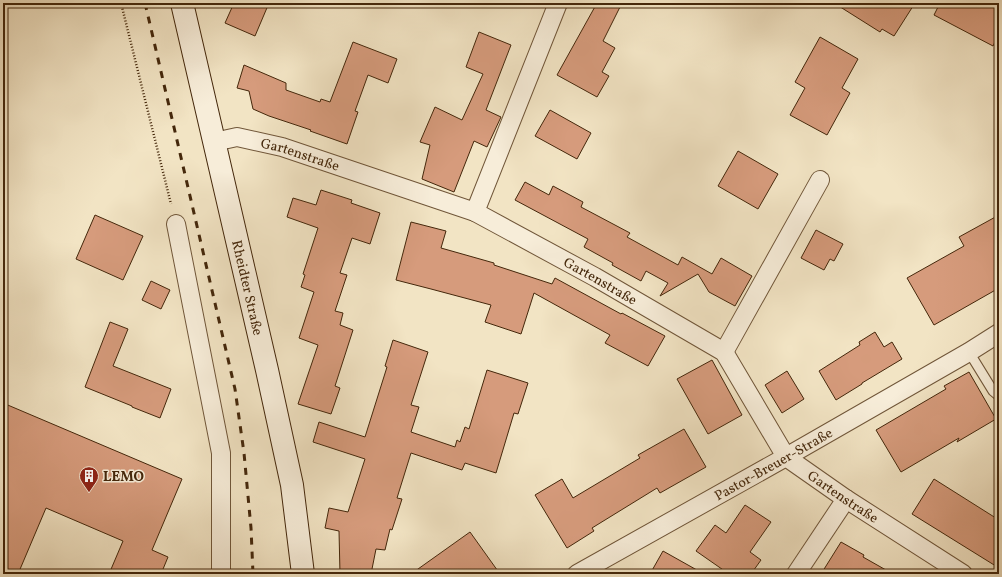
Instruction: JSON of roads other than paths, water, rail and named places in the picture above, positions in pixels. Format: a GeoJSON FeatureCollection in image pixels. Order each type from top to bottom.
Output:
{"type":"FeatureCollection","features":[{"type":"Feature","properties":{"kind":"main road","name":"Rheidter Straße"},"geometry":{"type":"LineString","coordinates":[[182,3],[292,485],[303,574]]}},
{"type":"Feature","properties":{"kind":"street"},"geometry":{"type":"LineString","coordinates":[[476,212],[558,3]]}},
{"type":"Feature","properties":{"kind":"street","name":"Gartenstraße"},"geometry":{"type":"LineString","coordinates":[[214,142],[237,137],[282,147],[476,212],[595,277],[724,352],[786,457],[846,499],[963,574]]}},
{"type":"Feature","properties":{"kind":"street"},"geometry":{"type":"LineString","coordinates":[[724,352],[820,180]]}},
{"type":"Feature","properties":{"kind":"street"},"geometry":{"type":"LineString","coordinates":[[176,224],[221,453],[222,574]]}},
{"type":"Feature","properties":{"kind":"street","name":"Pastor-Breuer-Straße"},"geometry":{"type":"LineString","coordinates":[[577,574],[786,457],[969,352],[999,333]]}},
{"type":"Feature","properties":{"kind":"street"},"geometry":{"type":"LineString","coordinates":[[796,574],[846,499]]}},
{"type":"Feature","properties":{"kind":"lane"},"geometry":{"type":"LineString","coordinates":[[969,352],[993,392],[999,396]]}},
{"type":"Feature","properties":{"kind":"railway"},"geometry":{"type":"LineString","coordinates":[[145,3],[235,389],[244,453],[251,528],[253,574]]}},
{"type":"Feature","properties":{"kind":"place","name":"LEMO"},"geometry":{"type":"Point","coordinates":[89,493]}}]}
